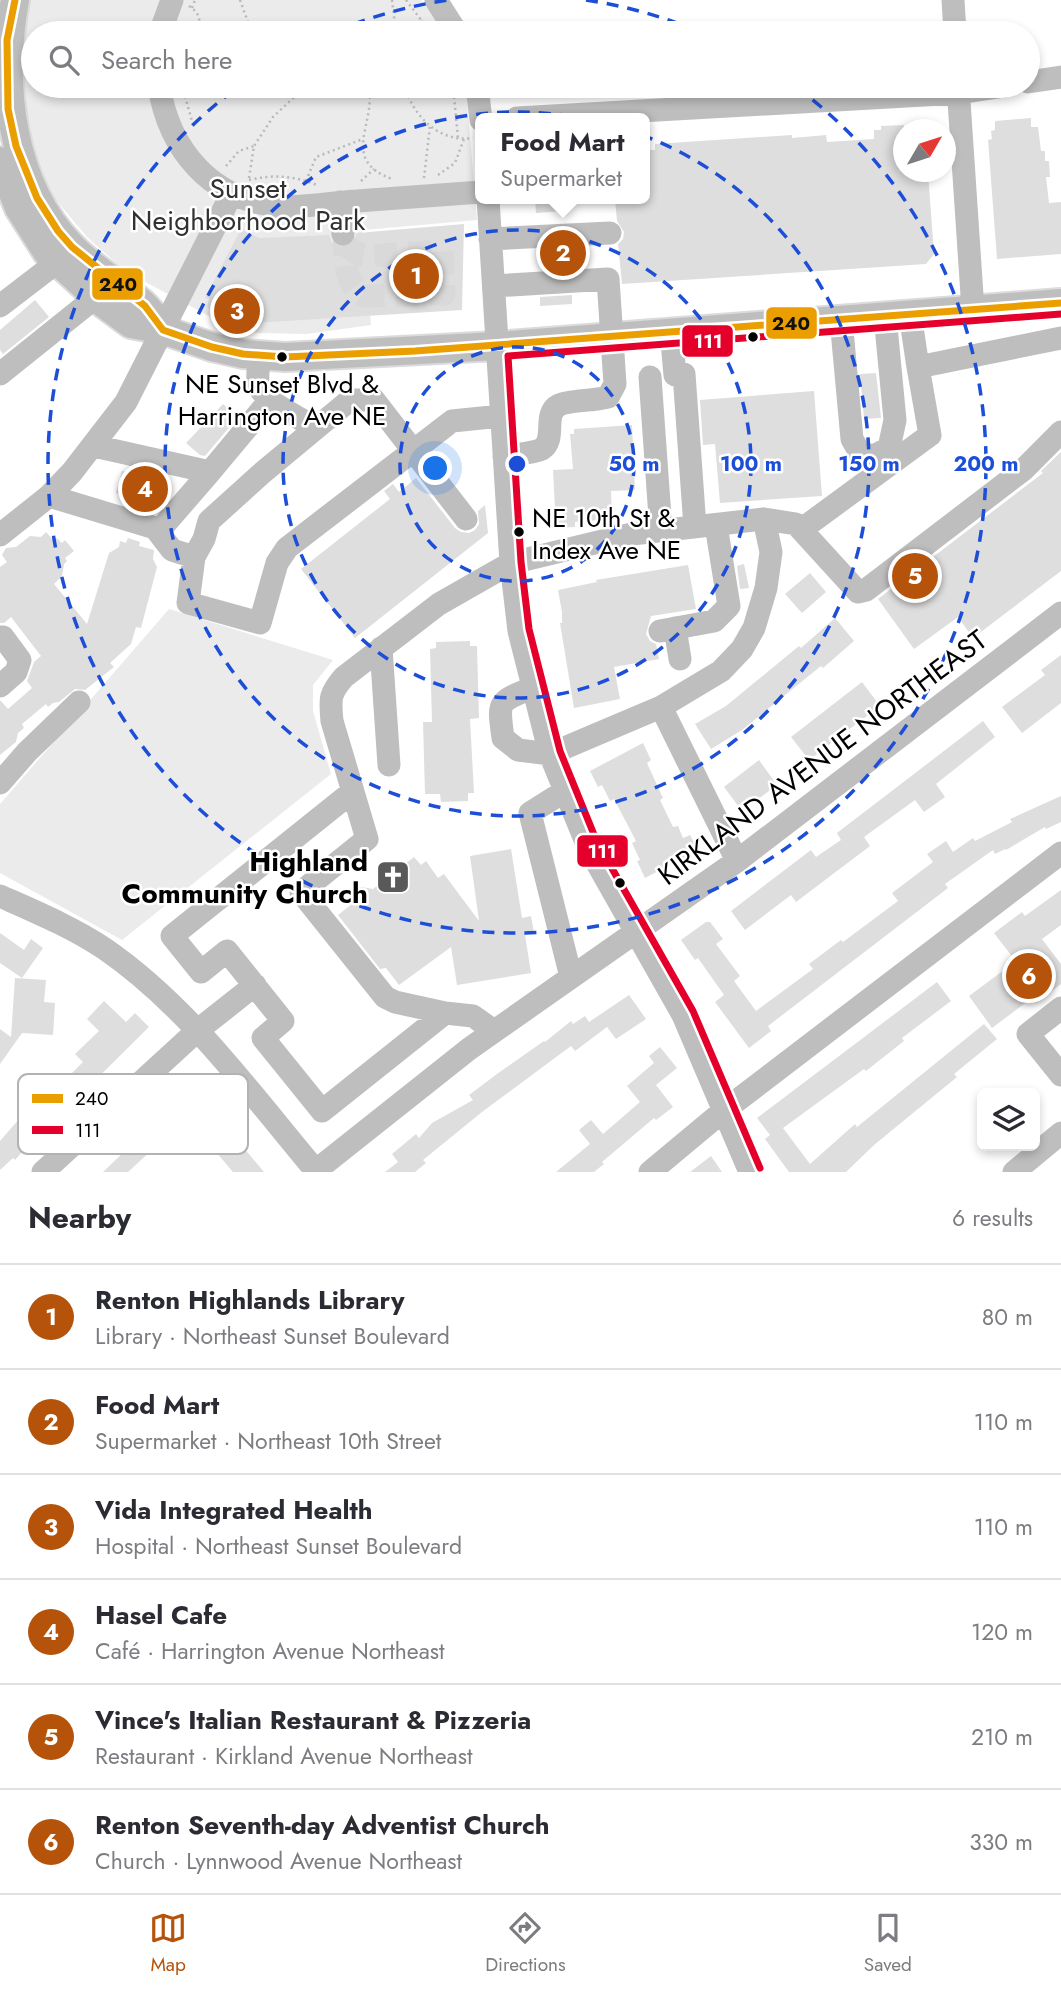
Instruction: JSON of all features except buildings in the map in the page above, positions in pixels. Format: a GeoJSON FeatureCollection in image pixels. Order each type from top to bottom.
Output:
{"type":"FeatureCollection","features":[{"type":"Feature","properties":{"kind":"main road"},"geometry":{"type":"LineString","coordinates":[[15,0],[7,40],[8,108],[16,146],[27,177],[58,231],[72,247],[145,306],[163,330]]}},
{"type":"Feature","properties":{"kind":"main road"},"geometry":{"type":"LineString","coordinates":[[3,178],[22,190],[47,226],[58,231]]}},
{"type":"Feature","properties":{"kind":"main road"},"geometry":{"type":"LineString","coordinates":[[3,178],[19,208],[56,263],[131,324],[163,330],[212,347],[260,355],[285,357],[497,346],[1061,303]]}},
{"type":"Feature","properties":{"kind":"street"},"geometry":{"type":"LineString","coordinates":[[436,0],[449,21]]}},
{"type":"Feature","properties":{"kind":"street"},"geometry":{"type":"LineString","coordinates":[[953,0],[954,21]]}},
{"type":"Feature","properties":{"kind":"street"},"geometry":{"type":"LineString","coordinates":[[169,21],[182,4]]}},
{"type":"Feature","properties":{"kind":"street"},"geometry":{"type":"LineString","coordinates":[[1040,80],[1061,77]]}},
{"type":"Feature","properties":{"kind":"street"},"geometry":{"type":"LineString","coordinates":[[161,98],[164,113],[194,164],[231,195],[279,206],[348,193],[475,192]]}},
{"type":"Feature","properties":{"kind":"street"},"geometry":{"type":"LineString","coordinates":[[596,113],[828,98]]}},
{"type":"Feature","properties":{"kind":"street"},"geometry":{"type":"LineString","coordinates":[[959,98],[973,310]]}},
{"type":"Feature","properties":{"kind":"street"},"geometry":{"type":"LineString","coordinates":[[343,234],[348,193]]}},
{"type":"Feature","properties":{"kind":"street"},"geometry":{"type":"LineString","coordinates":[[0,536],[49,496],[94,446],[126,402],[231,195]]}},
{"type":"Feature","properties":{"kind":"street"},"geometry":{"type":"LineString","coordinates":[[488,204],[511,563],[519,631],[532,688],[550,754],[588,847],[683,1015],[722,1112],[750,1172]]}},
{"type":"Feature","properties":{"kind":"street"},"geometry":{"type":"LineString","coordinates":[[490,239],[610,233]]}},
{"type":"Feature","properties":{"kind":"street"},"geometry":{"type":"LineString","coordinates":[[0,306],[56,263]]}},
{"type":"Feature","properties":{"kind":"street"},"geometry":{"type":"LineString","coordinates":[[494,286],[608,279],[615,384],[608,397],[596,401],[560,404],[550,420],[546,445],[540,450],[504,456]]}},
{"type":"Feature","properties":{"kind":"street"},"geometry":{"type":"LineString","coordinates":[[0,374],[96,297]]}},
{"type":"Feature","properties":{"kind":"street"},"geometry":{"type":"LineString","coordinates":[[876,465],[930,435],[918,367],[897,315]]}},
{"type":"Feature","properties":{"kind":"street"},"geometry":{"type":"LineString","coordinates":[[802,529],[876,465],[889,448],[895,420],[897,315]]}},
{"type":"Feature","properties":{"kind":"street"},"geometry":{"type":"LineString","coordinates":[[841,319],[843,431],[852,439],[860,453],[876,465]]}},
{"type":"Feature","properties":{"kind":"street"},"geometry":{"type":"LineString","coordinates":[[671,331],[706,526],[729,606],[714,621],[667,630],[680,659]]}},
{"type":"Feature","properties":{"kind":"street"},"geometry":{"type":"LineString","coordinates":[[918,367],[1061,338]]}},
{"type":"Feature","properties":{"kind":"street"},"geometry":{"type":"LineString","coordinates":[[260,355],[258,384],[270,400],[316,428]]}},
{"type":"Feature","properties":{"kind":"street"},"geometry":{"type":"LineString","coordinates":[[650,377],[661,531]]}},
{"type":"Feature","properties":{"kind":"street"},"geometry":{"type":"LineString","coordinates":[[158,532],[270,400]]}},
{"type":"Feature","properties":{"kind":"street"},"geometry":{"type":"LineString","coordinates":[[466,519],[413,451],[374,400],[350,400],[209,521],[204,539],[194,557],[188,603],[260,623],[277,563],[287,548],[413,451],[452,421],[501,415]]}},
{"type":"Feature","properties":{"kind":"street"},"geometry":{"type":"LineString","coordinates":[[494,1031],[473,1016],[445,1013],[395,1002],[385,997],[301,892],[367,839],[332,721],[332,690],[344,677],[439,604],[511,563],[632,534],[764,519],[789,522],[802,529],[858,592],[866,590],[1023,470],[1061,432]]}},
{"type":"Feature","properties":{"kind":"street"},"geometry":{"type":"LineString","coordinates":[[94,446],[210,472]]}},
{"type":"Feature","properties":{"kind":"street"},"geometry":{"type":"LineString","coordinates":[[49,496],[155,527],[172,550],[194,557]]}},
{"type":"Feature","properties":{"kind":"street"},"geometry":{"type":"LineString","coordinates":[[532,688],[501,703],[499,713],[503,738],[518,750],[550,754],[661,707],[721,671],[742,649],[754,628],[766,588],[771,552],[764,519]]}},
{"type":"Feature","properties":{"kind":"street","name":"KIRKLAND AVENUE NORTHEAST"},"geometry":{"type":"LineString","coordinates":[[315,1171],[494,1031],[737,861],[1061,613]]}},
{"type":"Feature","properties":{"kind":"street"},"geometry":{"type":"LineString","coordinates":[[0,637],[3,637],[20,660],[16,672],[1,679]]}},
{"type":"Feature","properties":{"kind":"street"},"geometry":{"type":"LineString","coordinates":[[381,648],[389,765]]}},
{"type":"Feature","properties":{"kind":"street"},"geometry":{"type":"LineString","coordinates":[[0,783],[27,752],[79,702]]}},
{"type":"Feature","properties":{"kind":"street"},"geometry":{"type":"LineString","coordinates":[[661,707],[737,861]]}},
{"type":"Feature","properties":{"kind":"street"},"geometry":{"type":"LineString","coordinates":[[565,791],[530,813],[571,977]]}},
{"type":"Feature","properties":{"kind":"street"},"geometry":{"type":"LineString","coordinates":[[352,792],[172,936],[201,972],[227,951],[284,1021],[263,1038],[322,1111],[445,1013]]}},
{"type":"Feature","properties":{"kind":"street"},"geometry":{"type":"LineString","coordinates":[[650,1172],[722,1112],[1061,853]]}},
{"type":"Feature","properties":{"kind":"street"},"geometry":{"type":"LineString","coordinates":[[0,896],[71,928],[106,950],[145,980],[198,1030],[235,1074]]}},
{"type":"Feature","properties":{"kind":"street"},"geometry":{"type":"LineString","coordinates":[[150,1074],[198,1030],[255,985]]}},
{"type":"Feature","properties":{"kind":"street"},"geometry":{"type":"LineString","coordinates":[[1061,1008],[1028,1034],[1061,1075]]}},
{"type":"Feature","properties":{"kind":"street"},"geometry":{"type":"LineString","coordinates":[[248,1090],[315,1171]]}},
{"type":"Feature","properties":{"kind":"street"},"geometry":{"type":"LineString","coordinates":[[1014,1172],[1061,1133]]}},
{"type":"Feature","properties":{"kind":"street"},"geometry":{"type":"LineString","coordinates":[[43,1172],[63,1154]]}},
{"type":"Feature","properties":{"kind":"path"},"geometry":{"type":"LineString","coordinates":[[182,4],[195,0]]}},
{"type":"Feature","properties":{"kind":"path"},"geometry":{"type":"LineString","coordinates":[[240,0],[248,21]]}},
{"type":"Feature","properties":{"kind":"path"},"geometry":{"type":"LineString","coordinates":[[392,0],[395,21]]}},
{"type":"Feature","properties":{"kind":"path"},"geometry":{"type":"LineString","coordinates":[[406,0],[422,21]]}},
{"type":"Feature","properties":{"kind":"path"},"geometry":{"type":"LineString","coordinates":[[182,4],[198,13],[198,21]]}},
{"type":"Feature","properties":{"kind":"path"},"geometry":{"type":"LineString","coordinates":[[184,98],[197,136]]}},
{"type":"Feature","properties":{"kind":"path"},"geometry":{"type":"LineString","coordinates":[[293,98],[273,117],[254,146],[248,180],[278,175],[321,186]]}},
{"type":"Feature","properties":{"kind":"path"},"geometry":{"type":"LineString","coordinates":[[370,98],[362,147],[369,165],[379,174],[401,180]]}},
{"type":"Feature","properties":{"kind":"path"},"geometry":{"type":"LineString","coordinates":[[410,98],[430,126],[438,132],[458,139],[475,138]]}},
{"type":"Feature","properties":{"kind":"path"},"geometry":{"type":"LineString","coordinates":[[454,98],[458,139]]}},
{"type":"Feature","properties":{"kind":"path"},"geometry":{"type":"LineString","coordinates":[[424,182],[430,126]]}},
{"type":"Feature","properties":{"kind":"path"},"geometry":{"type":"LineString","coordinates":[[306,181],[316,157],[363,139]]}},
{"type":"Feature","properties":{"kind":"path"},"geometry":{"type":"LineString","coordinates":[[417,182],[424,182],[455,163],[464,139]]}},
{"type":"Feature","properties":{"kind":"path"},"geometry":{"type":"LineString","coordinates":[[219,174],[239,151],[254,146]]}},
{"type":"Feature","properties":{"kind":"path"},"geometry":{"type":"LineString","coordinates":[[348,193],[374,169]]}},
{"type":"Feature","properties":{"kind":"green space","name":"Sunset Neighborhood Park"},"geometry":{"type":"Polygon","coordinates":[[[25,0],[421,0],[438,21],[24,21],[25,0]]]}},
{"type":"Feature","properties":{"kind":"green space","name":"Sunset Neighborhood Park"},"geometry":{"type":"Polygon","coordinates":[[[21,58],[21,98],[467,98],[477,220],[364,230],[371,325],[307,334],[257,333],[218,321],[125,271],[87,237],[55,199],[29,153],[17,116],[21,58]]]}},
{"type":"Feature","properties":{"kind":"green space"},"geometry":{"type":"Polygon","coordinates":[[[169,609],[333,660],[313,685],[313,711],[331,774],[122,940],[0,873],[0,804],[169,609]]]}},
{"type":"Feature","properties":{"kind":"tunnel"},"geometry":{"type":"LineString","coordinates":[[344,244],[358,254],[369,256],[442,251],[444,294],[363,296],[350,279],[344,244]]}},
{"type":"Feature","properties":{"kind":"transit line","name":"240"},"geometry":{"type":"LineString","coordinates":[[15,0],[7,40],[8,109],[16,146],[37,198],[72,247],[145,306],[163,330],[212,347],[243,354],[285,357],[415,351],[1061,303]]}},
{"type":"Feature","properties":{"kind":"transit line","name":"111"},"geometry":{"type":"LineString","coordinates":[[760,1168],[693,1011],[597,842],[560,751],[529,629],[521,562],[508,356],[1061,314]]}},
{"type":"Feature","properties":{"kind":"place","name":"Food Mart"},"geometry":{"type":"Point","coordinates":[563,253]}},
{"type":"Feature","properties":{"kind":"place","name":"Renton Highlands Library"},"geometry":{"type":"Point","coordinates":[416,276]}},
{"type":"Feature","properties":{"kind":"place","name":"Vida Integrated Health"},"geometry":{"type":"Point","coordinates":[237,311]}},
{"type":"Feature","properties":{"kind":"place","name":"NE Sunset Blvd & Harrington Ave NE"},"geometry":{"type":"Point","coordinates":[282,357]}},
{"type":"Feature","properties":{"kind":"place","name":"Hasel Cafe"},"geometry":{"type":"Point","coordinates":[145,489]}},
{"type":"Feature","properties":{"kind":"place","name":"NE 10th St & Index Ave NE"},"geometry":{"type":"Point","coordinates":[519,532]}},
{"type":"Feature","properties":{"kind":"place","name":"Vince's Italian Restaurant & Pizzeria"},"geometry":{"type":"Point","coordinates":[915,576]}},
{"type":"Feature","properties":{"kind":"place","name":"Highland Community Church"},"geometry":{"type":"Point","coordinates":[393,877]}},
{"type":"Feature","properties":{"kind":"place","name":"Renton Seventh-day Adventist Church"},"geometry":{"type":"Point","coordinates":[1029,976]}}]}
